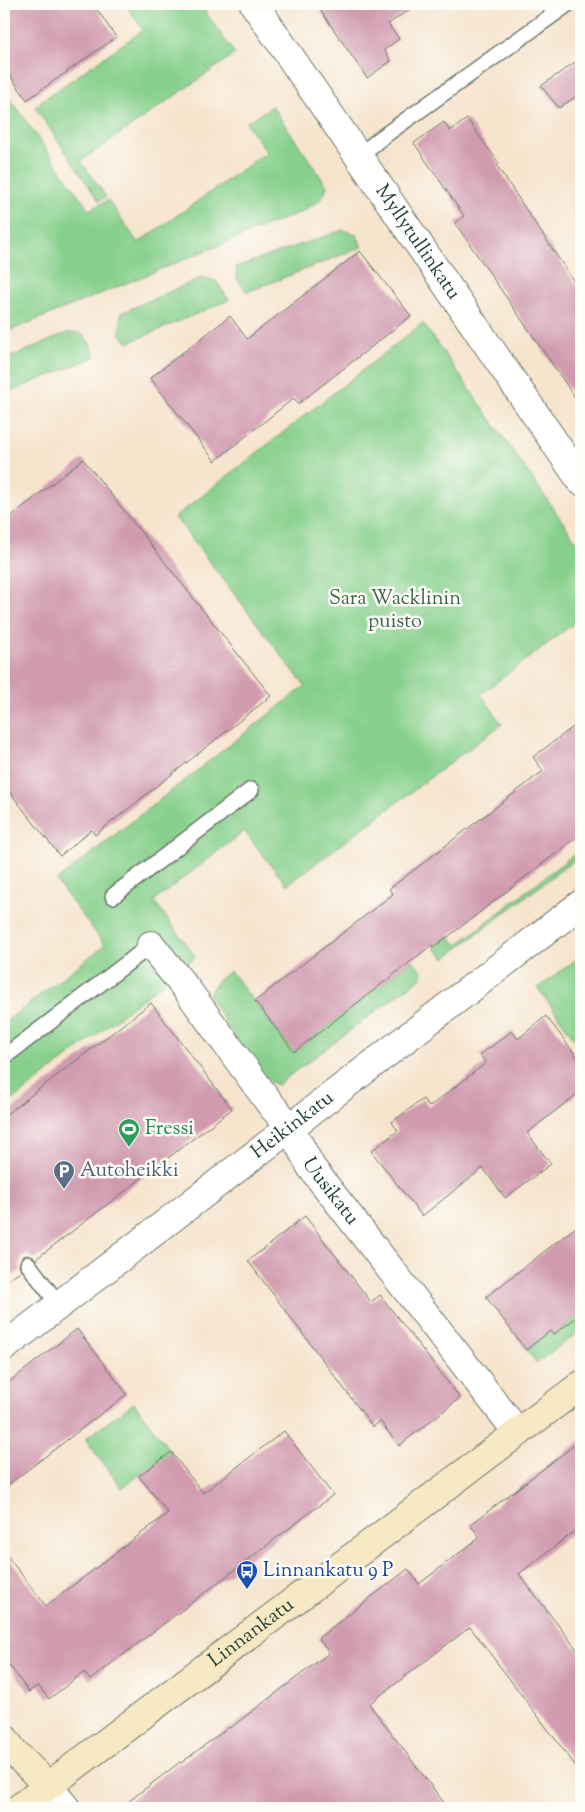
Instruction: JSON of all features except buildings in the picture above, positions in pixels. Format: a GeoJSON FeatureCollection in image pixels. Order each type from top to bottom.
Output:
{"type":"FeatureCollection","features":[{"type":"Feature","properties":{"kind":"main road","name":"Linnankatu"},"geometry":{"type":"LineString","coordinates":[[19,1808],[581,1385]]}},
{"type":"Feature","properties":{"kind":"main road"},"geometry":{"type":"LineString","coordinates":[[4,1738],[14,1752],[48,1786]]}},
{"type":"Feature","properties":{"kind":"street","name":"Myllytullinkatu"},"geometry":{"type":"LineString","coordinates":[[254,4],[581,481]]}},
{"type":"Feature","properties":{"kind":"street","name":"Heikinkatu"},"geometry":{"type":"LineString","coordinates":[[4,1346],[59,1306],[581,904]]}},
{"type":"Feature","properties":{"kind":"street","name":"Uusikatu"},"geometry":{"type":"LineString","coordinates":[[151,945],[188,991],[271,1105],[290,1127],[311,1167],[518,1434]]}},
{"type":"Feature","properties":{"kind":"street"},"geometry":{"type":"LineString","coordinates":[[48,1786],[66,1808]]}},
{"type":"Feature","properties":{"kind":"lane"},"geometry":{"type":"LineString","coordinates":[[359,156],[381,138],[568,4]]}},
{"type":"Feature","properties":{"kind":"lane"},"geometry":{"type":"LineString","coordinates":[[113,896],[251,790]]}},
{"type":"Feature","properties":{"kind":"lane"},"geometry":{"type":"LineString","coordinates":[[4,1057],[151,945]]}},
{"type":"Feature","properties":{"kind":"lane"},"geometry":{"type":"LineString","coordinates":[[28,1264],[59,1306]]}},
{"type":"Feature","properties":{"kind":"green space"},"geometry":{"type":"Polygon","coordinates":[[[125,4],[200,4],[235,54],[81,161],[106,197],[99,201],[35,107],[143,30],[125,4]]]}},
{"type":"Feature","properties":{"kind":"green space"},"geometry":{"type":"Polygon","coordinates":[[[4,90],[89,210],[108,200],[138,243],[267,152],[246,123],[272,106],[327,186],[326,191],[317,202],[301,212],[4,333],[4,90]]]}},
{"type":"Feature","properties":{"kind":"green space"},"geometry":{"type":"Polygon","coordinates":[[[343,230],[357,235],[362,247],[247,292],[237,279],[236,267],[343,230]]]}},
{"type":"Feature","properties":{"kind":"green space"},"geometry":{"type":"Polygon","coordinates":[[[203,277],[216,281],[229,300],[128,343],[120,334],[121,313],[203,277]]]}},
{"type":"Feature","properties":{"kind":"green space","name":"Sara Wacklinin puisto"},"geometry":{"type":"Polygon","coordinates":[[[423,323],[581,548],[581,618],[481,694],[502,724],[287,885],[244,831],[154,901],[196,957],[4,1107],[4,1023],[105,945],[56,881],[305,686],[175,517],[423,323]]]}},
{"type":"Feature","properties":{"kind":"green space"},"geometry":{"type":"Polygon","coordinates":[[[67,333],[81,333],[90,343],[95,357],[4,394],[4,360],[67,333]]]}},
{"type":"Feature","properties":{"kind":"green space"},"geometry":{"type":"Polygon","coordinates":[[[581,849],[581,855],[445,958],[433,947],[449,936],[457,945],[581,849]]]}},
{"type":"Feature","properties":{"kind":"green space"},"geometry":{"type":"Polygon","coordinates":[[[581,956],[581,1048],[538,988],[581,956]]]}},
{"type":"Feature","properties":{"kind":"green space"},"geometry":{"type":"Polygon","coordinates":[[[413,960],[423,972],[422,977],[277,1085],[270,1081],[251,1060],[208,996],[217,981],[230,971],[294,1052],[413,960]]]}},
{"type":"Feature","properties":{"kind":"green space"},"geometry":{"type":"Polygon","coordinates":[[[581,1314],[581,1330],[537,1363],[526,1350],[550,1331],[554,1335],[581,1314]]]}},
{"type":"Feature","properties":{"kind":"green space"},"geometry":{"type":"Polygon","coordinates":[[[134,1403],[171,1452],[122,1488],[85,1439],[134,1403]]]}},
{"type":"Feature","properties":{"kind":"place","name":"Fressi"},"geometry":{"type":"Point","coordinates":[129,1148]}},
{"type":"Feature","properties":{"kind":"place","name":"Autoheikki"},"geometry":{"type":"Point","coordinates":[64,1190]}},
{"type":"Feature","properties":{"kind":"place","name":"Linnankatu 9 P"},"geometry":{"type":"Point","coordinates":[247,1590]}}]}
